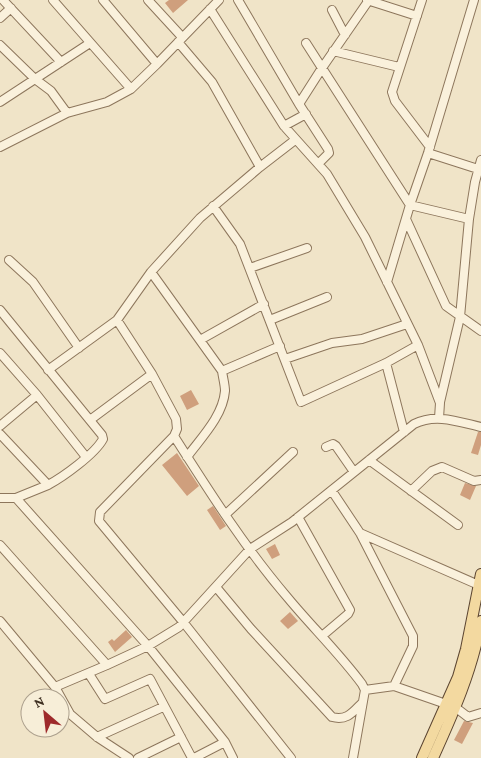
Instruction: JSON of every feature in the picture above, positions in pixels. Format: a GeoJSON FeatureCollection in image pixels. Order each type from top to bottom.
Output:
{"type":"FeatureCollection","features":[{"type":"Feature","properties":{"kind":"main road"},"geometry":{"type":"LineString","coordinates":[[476,641],[481,574]]}},
{"type":"Feature","properties":{"kind":"main road"},"geometry":{"type":"LineString","coordinates":[[422,758],[466,679],[481,621]]}},
{"type":"Feature","properties":{"kind":"main road"},"geometry":{"type":"LineString","coordinates":[[433,758],[451,705]]}},
{"type":"Feature","properties":{"kind":"street"},"geometry":{"type":"LineString","coordinates":[[4,0],[61,62]]}},
{"type":"Feature","properties":{"kind":"street"},"geometry":{"type":"LineString","coordinates":[[53,0],[130,90]]}},
{"type":"Feature","properties":{"kind":"street"},"geometry":{"type":"LineString","coordinates":[[102,0],[157,64]]}},
{"type":"Feature","properties":{"kind":"street"},"geometry":{"type":"LineString","coordinates":[[148,0],[212,82],[260,167]]}},
{"type":"Feature","properties":{"kind":"street"},"geometry":{"type":"LineString","coordinates":[[0,147],[27,131],[67,113],[107,102],[130,90],[219,0]]}},
{"type":"Feature","properties":{"kind":"street"},"geometry":{"type":"LineString","coordinates":[[238,0],[329,153],[318,164]]}},
{"type":"Feature","properties":{"kind":"street"},"geometry":{"type":"LineString","coordinates":[[299,104],[368,0],[417,16]]}},
{"type":"Feature","properties":{"kind":"street"},"geometry":{"type":"LineString","coordinates":[[422,0],[399,67],[392,97],[429,150],[480,170]]}},
{"type":"Feature","properties":{"kind":"street"},"geometry":{"type":"LineString","coordinates":[[387,282],[474,0]]}},
{"type":"Feature","properties":{"kind":"street"},"geometry":{"type":"LineString","coordinates":[[0,18],[11,8]]}},
{"type":"Feature","properties":{"kind":"street"},"geometry":{"type":"LineString","coordinates":[[210,9],[284,126],[294,140],[327,174],[365,237],[418,345],[440,404]]}},
{"type":"Feature","properties":{"kind":"street"},"geometry":{"type":"LineString","coordinates":[[332,10],[345,35]]}},
{"type":"Feature","properties":{"kind":"street"},"geometry":{"type":"LineString","coordinates":[[0,102],[90,43]]}},
{"type":"Feature","properties":{"kind":"street"},"geometry":{"type":"LineString","coordinates":[[306,43],[410,204],[469,219]]}},
{"type":"Feature","properties":{"kind":"street"},"geometry":{"type":"LineString","coordinates":[[0,45],[35,79],[51,91],[67,113]]}},
{"type":"Feature","properties":{"kind":"street"},"geometry":{"type":"LineString","coordinates":[[333,51],[399,67]]}},
{"type":"Feature","properties":{"kind":"street"},"geometry":{"type":"LineString","coordinates":[[284,126],[306,114]]}},
{"type":"Feature","properties":{"kind":"street"},"geometry":{"type":"LineString","coordinates":[[48,370],[117,320],[151,272],[213,206],[294,140]]}},
{"type":"Feature","properties":{"kind":"street"},"geometry":{"type":"LineString","coordinates":[[439,418],[440,404],[460,317],[469,219],[481,160]]}},
{"type":"Feature","properties":{"kind":"street"},"geometry":{"type":"LineString","coordinates":[[213,206],[237,238],[301,402],[386,363],[418,345]]}},
{"type":"Feature","properties":{"kind":"street"},"geometry":{"type":"LineString","coordinates":[[406,219],[446,306],[481,331]]}},
{"type":"Feature","properties":{"kind":"street"},"geometry":{"type":"LineString","coordinates":[[250,268],[307,248]]}},
{"type":"Feature","properties":{"kind":"street"},"geometry":{"type":"LineString","coordinates":[[9,260],[33,282],[79,348]]}},
{"type":"Feature","properties":{"kind":"street"},"geometry":{"type":"LineString","coordinates":[[151,272],[222,371],[225,389],[219,411],[187,457]]}},
{"type":"Feature","properties":{"kind":"street"},"geometry":{"type":"LineString","coordinates":[[270,320],[327,297]]}},
{"type":"Feature","properties":{"kind":"street"},"geometry":{"type":"LineString","coordinates":[[200,340],[264,304]]}},
{"type":"Feature","properties":{"kind":"street"},"geometry":{"type":"LineString","coordinates":[[0,310],[102,435],[103,439],[63,477],[16,498],[0,498]]}},
{"type":"Feature","properties":{"kind":"street"},"geometry":{"type":"LineString","coordinates":[[117,320],[152,374],[176,419],[177,429],[174,436],[100,512],[98,517],[291,758]]}},
{"type":"Feature","properties":{"kind":"street"},"geometry":{"type":"LineString","coordinates":[[285,359],[332,343],[362,339],[407,324]]}},
{"type":"Feature","properties":{"kind":"street"},"geometry":{"type":"LineString","coordinates":[[222,371],[280,346]]}},
{"type":"Feature","properties":{"kind":"street"},"geometry":{"type":"LineString","coordinates":[[0,353],[37,394],[86,457]]}},
{"type":"Feature","properties":{"kind":"street"},"geometry":{"type":"LineString","coordinates":[[386,363],[404,432]]}},
{"type":"Feature","properties":{"kind":"street"},"geometry":{"type":"LineString","coordinates":[[90,420],[152,374]]}},
{"type":"Feature","properties":{"kind":"street"},"geometry":{"type":"LineString","coordinates":[[0,426],[37,394]]}},
{"type":"Feature","properties":{"kind":"street"},"geometry":{"type":"LineString","coordinates":[[55,687],[89,674],[148,646],[184,623],[250,549],[298,517],[419,421],[439,418],[481,427]]}},
{"type":"Feature","properties":{"kind":"street"},"geometry":{"type":"LineString","coordinates":[[174,436],[250,549],[287,597],[351,669],[365,690],[353,758]]}},
{"type":"Feature","properties":{"kind":"street"},"geometry":{"type":"LineString","coordinates":[[2,438],[48,485]]}},
{"type":"Feature","properties":{"kind":"street"},"geometry":{"type":"LineString","coordinates":[[326,447],[333,444],[336,446],[354,472]]}},
{"type":"Feature","properties":{"kind":"street"},"geometry":{"type":"LineString","coordinates":[[226,514],[293,452]]}},
{"type":"Feature","properties":{"kind":"street"},"geometry":{"type":"LineString","coordinates":[[369,460],[458,525]]}},
{"type":"Feature","properties":{"kind":"street"},"geometry":{"type":"LineString","coordinates":[[411,491],[432,471],[442,467],[474,481],[481,480]]}},
{"type":"Feature","properties":{"kind":"street"},"geometry":{"type":"LineString","coordinates":[[332,491],[360,533],[413,636],[413,646],[394,686]]}},
{"type":"Feature","properties":{"kind":"street"},"geometry":{"type":"LineString","coordinates":[[16,498],[148,646],[224,742],[233,758]]}},
{"type":"Feature","properties":{"kind":"street"},"geometry":{"type":"LineString","coordinates":[[298,517],[350,610],[348,614],[322,636]]}},
{"type":"Feature","properties":{"kind":"street"},"geometry":{"type":"LineString","coordinates":[[360,533],[480,586]]}},
{"type":"Feature","properties":{"kind":"street"},"geometry":{"type":"LineString","coordinates":[[0,545],[107,665]]}},
{"type":"Feature","properties":{"kind":"street"},"geometry":{"type":"LineString","coordinates":[[216,587],[251,629],[332,717],[341,718],[349,716],[363,702]]}},
{"type":"Feature","properties":{"kind":"street"},"geometry":{"type":"LineString","coordinates":[[0,621],[55,687],[70,714],[96,737],[129,758]]}},
{"type":"Feature","properties":{"kind":"street"},"geometry":{"type":"LineString","coordinates":[[89,674],[105,699],[150,679],[163,707],[193,758],[224,742]]}},
{"type":"Feature","properties":{"kind":"street"},"geometry":{"type":"LineString","coordinates":[[365,690],[394,686],[451,705],[468,717],[481,714]]}},
{"type":"Feature","properties":{"kind":"street"},"geometry":{"type":"LineString","coordinates":[[96,737],[163,707]]}},
{"type":"Feature","properties":{"kind":"street"},"geometry":{"type":"LineString","coordinates":[[138,758],[181,738]]}},
{"type":"Feature","properties":{"kind":"building"},"geometry":{"type":"Polygon","coordinates":[[[169,0],[188,0],[173,13],[165,3],[169,0]]]}},
{"type":"Feature","properties":{"kind":"building"},"geometry":{"type":"Polygon","coordinates":[[[191,390],[199,404],[187,410],[180,396],[191,390]]]}},
{"type":"Feature","properties":{"kind":"building"},"geometry":{"type":"Polygon","coordinates":[[[478,432],[481,432],[481,445],[478,455],[471,453],[478,432]]]}},
{"type":"Feature","properties":{"kind":"building"},"geometry":{"type":"Polygon","coordinates":[[[177,453],[199,486],[187,496],[162,465],[177,453]]]}},
{"type":"Feature","properties":{"kind":"building"},"geometry":{"type":"Polygon","coordinates":[[[465,483],[476,486],[470,500],[460,495],[465,483]]]}},
{"type":"Feature","properties":{"kind":"building"},"geometry":{"type":"Polygon","coordinates":[[[213,506],[226,526],[220,530],[207,510],[213,506]]]}},
{"type":"Feature","properties":{"kind":"building"},"geometry":{"type":"Polygon","coordinates":[[[275,544],[280,555],[272,559],[266,549],[275,544]]]}},
{"type":"Feature","properties":{"kind":"building"},"geometry":{"type":"Polygon","coordinates":[[[290,612],[298,621],[288,629],[280,621],[290,612]]]}},
{"type":"Feature","properties":{"kind":"building"},"geometry":{"type":"Polygon","coordinates":[[[126,630],[132,637],[115,652],[108,642],[112,639],[114,641],[126,630]]]}},
{"type":"Feature","properties":{"kind":"building"},"geometry":{"type":"Polygon","coordinates":[[[464,721],[473,723],[462,744],[454,740],[464,721]]]}}]}
